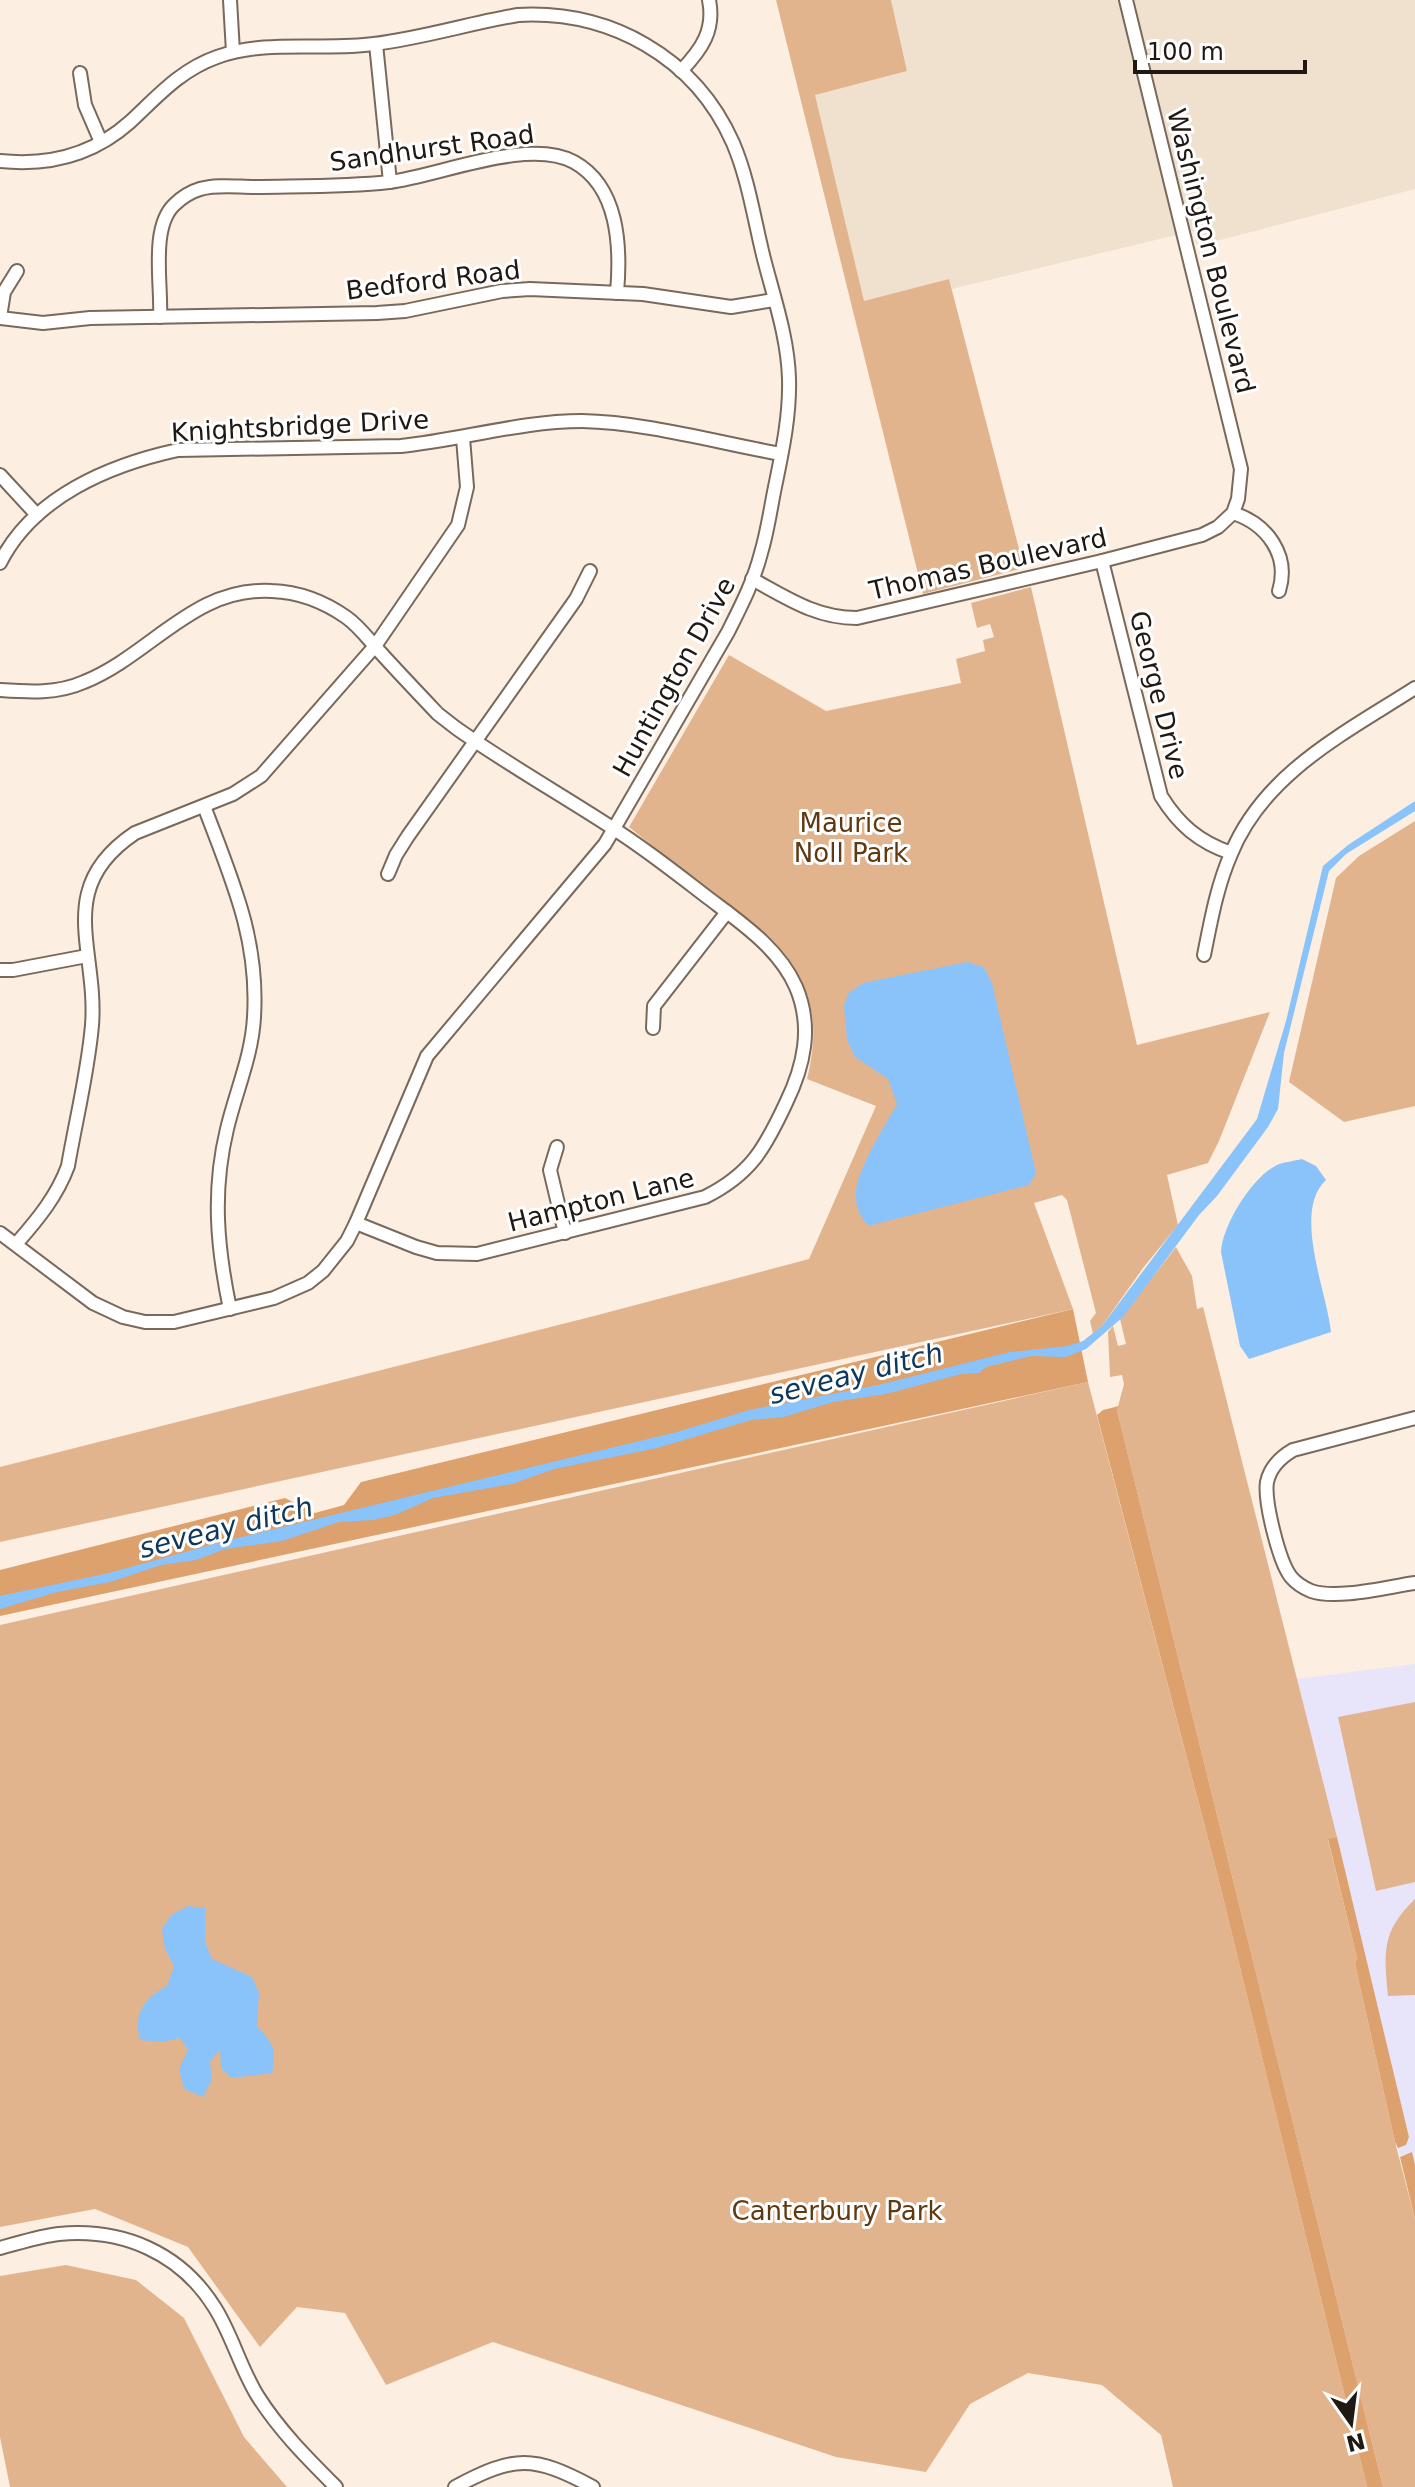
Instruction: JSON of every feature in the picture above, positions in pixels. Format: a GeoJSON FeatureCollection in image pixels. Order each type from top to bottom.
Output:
{"type":"FeatureCollection","features":[{"type":"Feature","properties":{"kind":"street"},"geometry":{"type":"LineString","coordinates":[[230,0],[233,52]]}},
{"type":"Feature","properties":{"kind":"street"},"geometry":{"type":"LineString","coordinates":[[681,71],[703,46],[709,32],[709,0]]}},
{"type":"Feature","properties":{"kind":"street","name":"Washington Boulevard"},"geometry":{"type":"LineString","coordinates":[[1126,0],[1241,469],[1238,499],[1233,513]]}},
{"type":"Feature","properties":{"kind":"street","name":"Huntington Drive"},"geometry":{"type":"LineString","coordinates":[[0,161],[54,161],[74,155],[101,142],[128,123],[180,76],[198,64],[233,52],[376,44],[495,19],[541,14],[582,19],[618,29],[648,45],[681,71],[709,101],[734,146],[784,337],[789,380],[788,416],[761,553],[728,632],[614,829],[587,867],[427,1056],[356,1223],[333,1261],[308,1283],[274,1298],[174,1322],[145,1322],[123,1317],[93,1303],[0,1233]]}},
{"type":"Feature","properties":{"kind":"street"},"geometry":{"type":"LineString","coordinates":[[376,44],[390,182]]}},
{"type":"Feature","properties":{"kind":"street"},"geometry":{"type":"LineString","coordinates":[[80,73],[85,105],[101,142]]}},
{"type":"Feature","properties":{"kind":"street","name":"Sandhurst Road"},"geometry":{"type":"LineString","coordinates":[[160,317],[161,230],[170,209],[187,194],[210,187],[390,182],[518,154],[545,153],[570,160],[596,180],[612,212],[619,246],[617,293]]}},
{"type":"Feature","properties":{"kind":"street"},"geometry":{"type":"LineString","coordinates":[[0,318],[4,292],[17,271]]}},
{"type":"Feature","properties":{"kind":"street","name":"Bedford Road"},"geometry":{"type":"LineString","coordinates":[[0,318],[43,323],[90,318],[377,313],[530,289],[675,297],[731,307],[774,300]]}},
{"type":"Feature","properties":{"kind":"street","name":"Knightsbridge Drive"},"geometry":{"type":"LineString","coordinates":[[0,563],[14,540],[37,515],[77,486],[151,456],[178,450],[401,446],[532,424],[583,421],[617,424],[781,454]]}},
{"type":"Feature","properties":{"kind":"street"},"geometry":{"type":"LineString","coordinates":[[17,1243],[45,1211],[60,1187],[68,1166],[92,1028],[92,993],[83,923],[94,878],[108,855],[135,833],[233,794],[261,776],[375,646],[458,525],[467,487],[463,438]]}},
{"type":"Feature","properties":{"kind":"street"},"geometry":{"type":"LineString","coordinates":[[0,475],[37,515]]}},
{"type":"Feature","properties":{"kind":"street"},"geometry":{"type":"LineString","coordinates":[[1233,513],[1260,527],[1272,539],[1280,554],[1283,571],[1279,591]]}},
{"type":"Feature","properties":{"kind":"street","name":"Thomas Boulevard"},"geometry":{"type":"LineString","coordinates":[[752,579],[812,611],[828,616],[857,618],[1202,535],[1218,527],[1233,513]]}},
{"type":"Feature","properties":{"kind":"street","name":"George Drive"},"geometry":{"type":"LineString","coordinates":[[1102,561],[1161,796],[1173,816],[1195,837],[1231,853]]}},
{"type":"Feature","properties":{"kind":"street"},"geometry":{"type":"LineString","coordinates":[[388,874],[408,836],[576,599],[590,571]]}},
{"type":"Feature","properties":{"kind":"street","name":"Hampton Lane"},"geometry":{"type":"LineString","coordinates":[[0,690],[34,693],[83,683],[111,669],[200,606],[241,592],[285,591],[318,601],[346,617],[438,714],[476,742],[614,829],[727,912],[776,955],[797,989],[805,1019],[801,1066],[767,1144],[742,1175],[705,1197],[477,1254],[453,1255],[416,1247],[356,1223]]}},
{"type":"Feature","properties":{"kind":"street"},"geometry":{"type":"LineString","coordinates":[[1204,955],[1217,892],[1231,853],[1255,811],[1290,772],[1314,753],[1415,688]]}},
{"type":"Feature","properties":{"kind":"street"},"geometry":{"type":"LineString","coordinates":[[204,806],[244,912],[250,936],[255,988],[249,1054],[227,1126],[217,1183],[218,1248],[230,1309]]}},
{"type":"Feature","properties":{"kind":"street"},"geometry":{"type":"LineString","coordinates":[[653,1028],[654,1006],[727,912]]}},
{"type":"Feature","properties":{"kind":"street"},"geometry":{"type":"LineString","coordinates":[[0,970],[87,956]]}},
{"type":"Feature","properties":{"kind":"street"},"geometry":{"type":"LineString","coordinates":[[557,1147],[550,1170],[565,1233]]}},
{"type":"Feature","properties":{"kind":"street"},"geometry":{"type":"LineString","coordinates":[[1415,1418],[1293,1450],[1278,1461],[1267,1486],[1284,1565],[1290,1576],[1307,1589],[1335,1593],[1415,1583]]}},
{"type":"Feature","properties":{"kind":"street"},"geometry":{"type":"LineString","coordinates":[[0,2248],[57,2235],[92,2233],[137,2243],[175,2263],[195,2280],[213,2305],[240,2365],[281,2430],[336,2487]]}},
{"type":"Feature","properties":{"kind":"street"},"geometry":{"type":"LineString","coordinates":[[455,2487],[495,2467],[533,2464],[561,2470],[593,2487]]}},
{"type":"Feature","properties":{"kind":"shaded area"},"geometry":{"type":"Polygon","coordinates":[[[891,0],[1415,0],[1415,189],[1197,246],[1193,231],[952,289],[949,279],[864,302],[814,95],[907,71],[891,0]]]}},
{"type":"Feature","properties":{"kind":"shaded area"},"geometry":{"type":"Polygon","coordinates":[[[1073,1309],[1088,1382],[0,1616],[0,1570],[285,1498],[315,1513],[344,1505],[361,1482],[1073,1309]]]}},
{"type":"Feature","properties":{"kind":"shaded area"},"geometry":{"type":"Polygon","coordinates":[[[1119,1406],[1117,1410],[1383,2487],[1367,2487],[1217,1873],[1097,1415],[1119,1406]]]}},
{"type":"Feature","properties":{"kind":"shaded area"},"geometry":{"type":"Polygon","coordinates":[[[1415,1664],[1415,2165],[1412,2153],[1400,2156],[1398,2148],[1406,2145],[1409,2137],[1297,1679],[1415,1664]]]}},
{"type":"Feature","properties":{"kind":"shaded area"},"geometry":{"type":"Polygon","coordinates":[[[1337,1837],[1409,2137],[1406,2145],[1398,2148],[1328,1839],[1337,1837]]]}},
{"type":"Feature","properties":{"kind":"shaded area"},"geometry":{"type":"Polygon","coordinates":[[[1412,2152],[1415,2165],[1415,2219],[1400,2157],[1412,2152]]]}},
{"type":"Feature","properties":{"kind":"green space"},"geometry":{"type":"Polygon","coordinates":[[[776,0],[891,0],[907,71],[815,95],[864,301],[949,279],[1024,568],[923,594],[776,0]]]}},
{"type":"Feature","properties":{"kind":"green space","name":"Maurice Noll Park"},"geometry":{"type":"Polygon","coordinates":[[[1031,587],[1137,1045],[1270,1012],[1208,1163],[1167,1175],[1178,1225],[1102,1326],[1093,1334],[1090,1321],[1096,1313],[1067,1200],[1062,1195],[1034,1203],[1073,1309],[0,1542],[0,1467],[809,1259],[876,1106],[807,1079],[813,1047],[813,1019],[797,974],[766,937],[629,827],[729,655],[826,711],[961,683],[956,659],[985,651],[983,640],[994,637],[990,624],[977,628],[971,603],[1031,587]]]}},
{"type":"Feature","properties":{"kind":"green space"},"geometry":{"type":"Polygon","coordinates":[[[1415,821],[1415,1106],[1344,1122],[1289,1082],[1336,878],[1359,856],[1415,821]]]}},
{"type":"Feature","properties":{"kind":"green space"},"geometry":{"type":"Polygon","coordinates":[[[1176,1247],[1192,1276],[1197,1309],[1203,1307],[1337,1837],[1328,1840],[1415,2219],[1415,2487],[1383,2487],[1117,1410],[1124,1384],[1122,1375],[1110,1377],[1108,1332],[1113,1326],[1118,1346],[1126,1344],[1120,1319],[1176,1247]]]}},
{"type":"Feature","properties":{"kind":"green space","name":"Canterbury Park"},"geometry":{"type":"Polygon","coordinates":[[[1088,1382],[1217,1873],[1367,2487],[1173,2487],[1161,2435],[1102,2385],[1028,2373],[970,2404],[926,2472],[836,2457],[493,2342],[386,2385],[345,2313],[297,2307],[260,2347],[188,2247],[95,2209],[0,2227],[0,1625],[1088,1382]]]}},
{"type":"Feature","properties":{"kind":"green space"},"geometry":{"type":"Polygon","coordinates":[[[1415,1702],[1415,1882],[1376,1891],[1338,1717],[1415,1702]]]}},
{"type":"Feature","properties":{"kind":"green space"},"geometry":{"type":"Polygon","coordinates":[[[1415,1899],[1415,1995],[1388,1996],[1387,1943],[1396,1922],[1415,1899]]]}},
{"type":"Feature","properties":{"kind":"green space"},"geometry":{"type":"Polygon","coordinates":[[[66,2265],[136,2280],[184,2318],[244,2437],[287,2487],[10,2487],[0,2437],[0,2276],[66,2265]]]}},
{"type":"Feature","properties":{"kind":"water"},"geometry":{"type":"Polygon","coordinates":[[[1415,801],[1415,811],[1346,854],[1329,871],[1284,1053],[1278,1109],[1268,1127],[1123,1317],[1086,1349],[1066,1357],[1031,1356],[986,1367],[979,1373],[961,1374],[886,1394],[833,1402],[784,1417],[751,1420],[657,1448],[554,1469],[512,1484],[433,1498],[395,1515],[339,1522],[282,1541],[225,1549],[196,1560],[161,1565],[110,1582],[57,1592],[0,1609],[0,1596],[109,1573],[225,1541],[677,1432],[749,1410],[878,1385],[1010,1352],[1068,1346],[1083,1341],[1102,1326],[1257,1119],[1286,1021],[1323,866],[1348,845],[1415,801]]]}},
{"type":"Feature","properties":{"kind":"water"},"geometry":{"type":"Polygon","coordinates":[[[967,962],[984,967],[992,983],[1036,1173],[1029,1185],[868,1226],[858,1209],[857,1187],[871,1150],[897,1104],[888,1079],[855,1057],[847,1040],[844,1006],[848,994],[863,983],[967,962]]]}},
{"type":"Feature","properties":{"kind":"water"},"geometry":{"type":"Polygon","coordinates":[[[1302,1159],[1316,1166],[1326,1180],[1316,1194],[1312,1231],[1331,1332],[1249,1359],[1240,1346],[1221,1252],[1223,1241],[1240,1203],[1258,1180],[1277,1165],[1302,1159]]]}},
{"type":"Feature","properties":{"kind":"water"},"geometry":{"type":"Polygon","coordinates":[[[188,1906],[205,1908],[205,1942],[212,1959],[252,1977],[259,1993],[257,2027],[267,2037],[274,2053],[272,2073],[232,2078],[221,2069],[220,2049],[210,2062],[212,2080],[203,2097],[184,2089],[179,2069],[188,2050],[180,2038],[162,2042],[140,2040],[138,2031],[142,2008],[152,1996],[167,1986],[174,1966],[165,1949],[162,1929],[171,1915],[188,1906]]]}},
{"type":"Feature","properties":{"kind":"water label","name":"seveay ditch"},"geometry":{"type":"Point","coordinates":[856,1373]}},
{"type":"Feature","properties":{"kind":"water label","name":"seveay ditch"},"geometry":{"type":"Point","coordinates":[226,1527]}}]}
